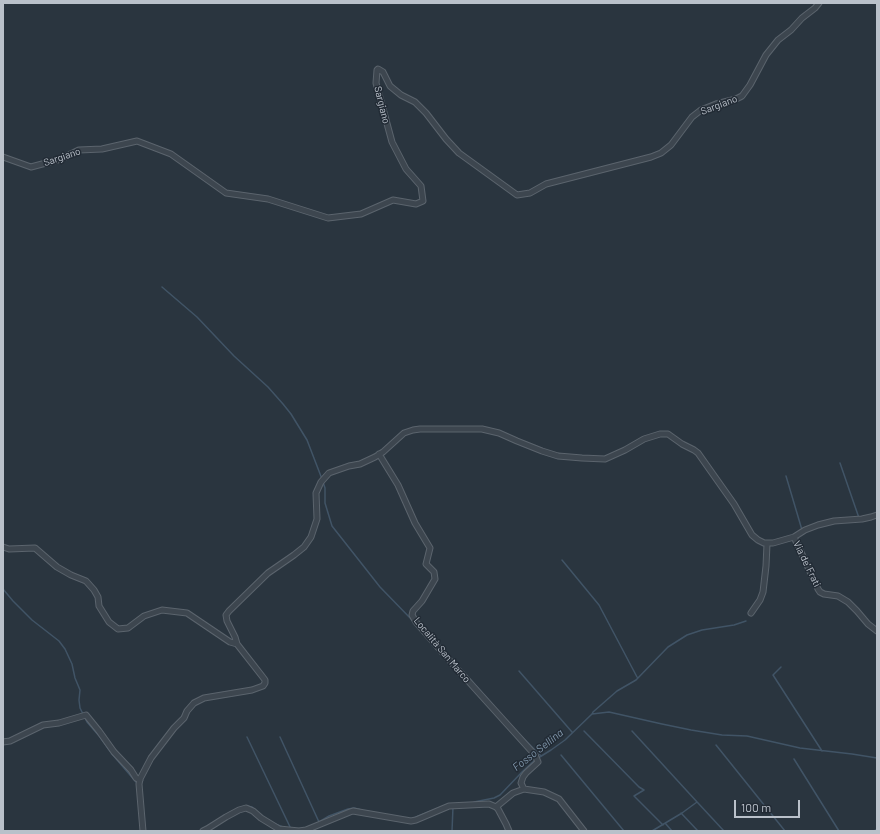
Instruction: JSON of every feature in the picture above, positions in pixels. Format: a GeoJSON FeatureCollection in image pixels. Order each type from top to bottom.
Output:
{"type":"FeatureCollection","features":[{"type":"Feature","properties":{"kind":"street","name":"Sargiano"},"geometry":{"type":"LineString","coordinates":[[3,157],[31,167],[61,160],[79,150],[102,149],[137,141],[171,154],[226,193],[268,199],[328,218],[361,214],[393,200],[416,204],[422,201],[421,186],[406,169],[392,142],[376,83],[378,69],[383,72],[390,86],[401,95],[415,102],[426,113],[459,153],[517,195],[530,193],[546,184],[651,157],[661,153],[671,145],[692,117],[701,110],[742,96],[750,85],[766,55],[778,40],[815,8],[818,3]]}},
{"type":"Feature","properties":{"kind":"street"},"geometry":{"type":"LineString","coordinates":[[144,831],[139,784],[140,780],[151,758],[174,728],[184,718],[187,711],[194,703],[204,698],[252,690],[263,686],[265,683],[265,680],[236,644],[235,638],[227,621],[226,616],[229,610],[268,573],[304,547],[311,537],[317,518],[316,493],[321,482],[329,473],[360,464],[379,454],[404,433],[420,429],[482,429],[499,433],[558,456],[605,459],[625,450],[644,438],[660,434],[668,434],[698,454],[734,504],[752,535],[766,544],[794,537],[805,530],[818,525],[834,521],[862,519],[877,515]]}},
{"type":"Feature","properties":{"kind":"street","name":"Località San Marco"},"geometry":{"type":"LineString","coordinates":[[379,454],[398,485],[415,523],[430,548],[426,564],[434,572],[435,579],[422,601],[413,611],[412,615],[416,622],[442,652],[536,755],[538,762],[523,777],[521,783],[524,789]]}},
{"type":"Feature","properties":{"kind":"street","name":"Via de' Frati"},"geometry":{"type":"LineString","coordinates":[[794,537],[820,592],[838,596],[843,599],[877,631]]}},
{"type":"Feature","properties":{"kind":"street"},"geometry":{"type":"LineString","coordinates":[[751,613],[760,600],[763,592],[766,566],[766,544]]}},
{"type":"Feature","properties":{"kind":"street"},"geometry":{"type":"LineString","coordinates":[[3,547],[9,549],[35,548],[57,567],[86,582],[94,590],[98,597],[99,606],[109,622],[118,629],[128,628],[144,616],[162,610],[186,613],[230,642],[236,644]]}},
{"type":"Feature","properties":{"kind":"street"},"geometry":{"type":"LineString","coordinates":[[3,742],[10,741],[43,725],[59,723],[84,716],[99,731],[114,752],[131,770],[136,778],[140,780]]}},
{"type":"Feature","properties":{"kind":"street"},"geometry":{"type":"LineString","coordinates":[[496,806],[512,793],[524,789],[544,792],[559,799],[584,831]]}},
{"type":"Feature","properties":{"kind":"street"},"geometry":{"type":"LineString","coordinates":[[203,831],[242,808],[250,809],[279,829],[299,831],[306,830],[353,811],[411,821],[449,806],[489,804],[496,806],[509,831]]}},
{"type":"Feature","properties":{"kind":"waterway"},"geometry":{"type":"LineString","coordinates":[[162,287],[197,317],[234,356],[268,387],[283,404],[307,440],[322,479]]}},
{"type":"Feature","properties":{"kind":"waterway"},"geometry":{"type":"LineString","coordinates":[[840,463],[859,518]]}},
{"type":"Feature","properties":{"kind":"waterway"},"geometry":{"type":"LineString","coordinates":[[786,476],[802,530]]}},
{"type":"Feature","properties":{"kind":"waterway"},"geometry":{"type":"LineString","coordinates":[[323,482],[325,488],[325,503],[332,526],[380,587],[413,621]]}},
{"type":"Feature","properties":{"kind":"waterway"},"geometry":{"type":"LineString","coordinates":[[562,560],[599,605],[637,677]]}},
{"type":"Feature","properties":{"kind":"waterway"},"geometry":{"type":"LineString","coordinates":[[3,589],[32,620],[59,641],[65,649],[72,664],[75,678],[80,690],[80,708],[87,722],[136,782]]}},
{"type":"Feature","properties":{"kind":"waterway"},"geometry":{"type":"LineString","coordinates":[[474,802],[494,798],[500,795],[535,760],[565,740],[617,691],[636,680],[668,647],[687,635],[702,630],[734,625],[746,621]]}},
{"type":"Feature","properties":{"kind":"waterway"},"geometry":{"type":"LineString","coordinates":[[781,667],[773,675],[822,751]]}},
{"type":"Feature","properties":{"kind":"waterway"},"geometry":{"type":"LineString","coordinates":[[461,669],[493,705]]}},
{"type":"Feature","properties":{"kind":"waterway"},"geometry":{"type":"LineString","coordinates":[[519,671],[572,732]]}},
{"type":"Feature","properties":{"kind":"waterway","name":"Fosso Sellina"},"geometry":{"type":"LineString","coordinates":[[592,714],[609,712],[691,730],[722,735],[747,736],[800,748],[877,758]]}},
{"type":"Feature","properties":{"kind":"waterway"},"geometry":{"type":"LineString","coordinates":[[584,731],[639,787],[644,790],[634,796],[663,825]]}},
{"type":"Feature","properties":{"kind":"waterway"},"geometry":{"type":"LineString","coordinates":[[632,731],[724,831]]}},
{"type":"Feature","properties":{"kind":"waterway"},"geometry":{"type":"LineString","coordinates":[[517,732],[541,756]]}},
{"type":"Feature","properties":{"kind":"waterway"},"geometry":{"type":"LineString","coordinates":[[247,737],[291,829]]}},
{"type":"Feature","properties":{"kind":"waterway"},"geometry":{"type":"LineString","coordinates":[[280,737],[319,822]]}},
{"type":"Feature","properties":{"kind":"waterway"},"geometry":{"type":"LineString","coordinates":[[716,745],[785,831]]}},
{"type":"Feature","properties":{"kind":"waterway"},"geometry":{"type":"LineString","coordinates":[[561,755],[624,831]]}},
{"type":"Feature","properties":{"kind":"waterway"},"geometry":{"type":"LineString","coordinates":[[794,759],[839,831]]}},
{"type":"Feature","properties":{"kind":"waterway"},"geometry":{"type":"LineString","coordinates":[[652,831],[697,802]]}},
{"type":"Feature","properties":{"kind":"waterway","name":"Fosso Sellina"},"geometry":{"type":"LineString","coordinates":[[411,819],[446,805]]}},
{"type":"Feature","properties":{"kind":"waterway","name":"Fosso Sellina"},"geometry":{"type":"LineString","coordinates":[[247,806],[254,809]]}},
{"type":"Feature","properties":{"kind":"waterway"},"geometry":{"type":"LineString","coordinates":[[452,831],[453,807]]}},
{"type":"Feature","properties":{"kind":"waterway","name":"Fosso Sellina"},"geometry":{"type":"LineString","coordinates":[[319,822],[329,816],[348,809],[354,808],[362,810]]}},
{"type":"Feature","properties":{"kind":"waterway","name":"Fosso Sellina"},"geometry":{"type":"LineString","coordinates":[[257,812],[267,819]]}},
{"type":"Feature","properties":{"kind":"waterway"},"geometry":{"type":"LineString","coordinates":[[681,813],[698,831]]}},
{"type":"Feature","properties":{"kind":"waterway"},"geometry":{"type":"LineString","coordinates":[[665,823],[672,831]]}},
{"type":"Feature","properties":{"kind":"waterway","name":"Fosso Sellina"},"geometry":{"type":"LineString","coordinates":[[275,824],[283,827]]}}]}
